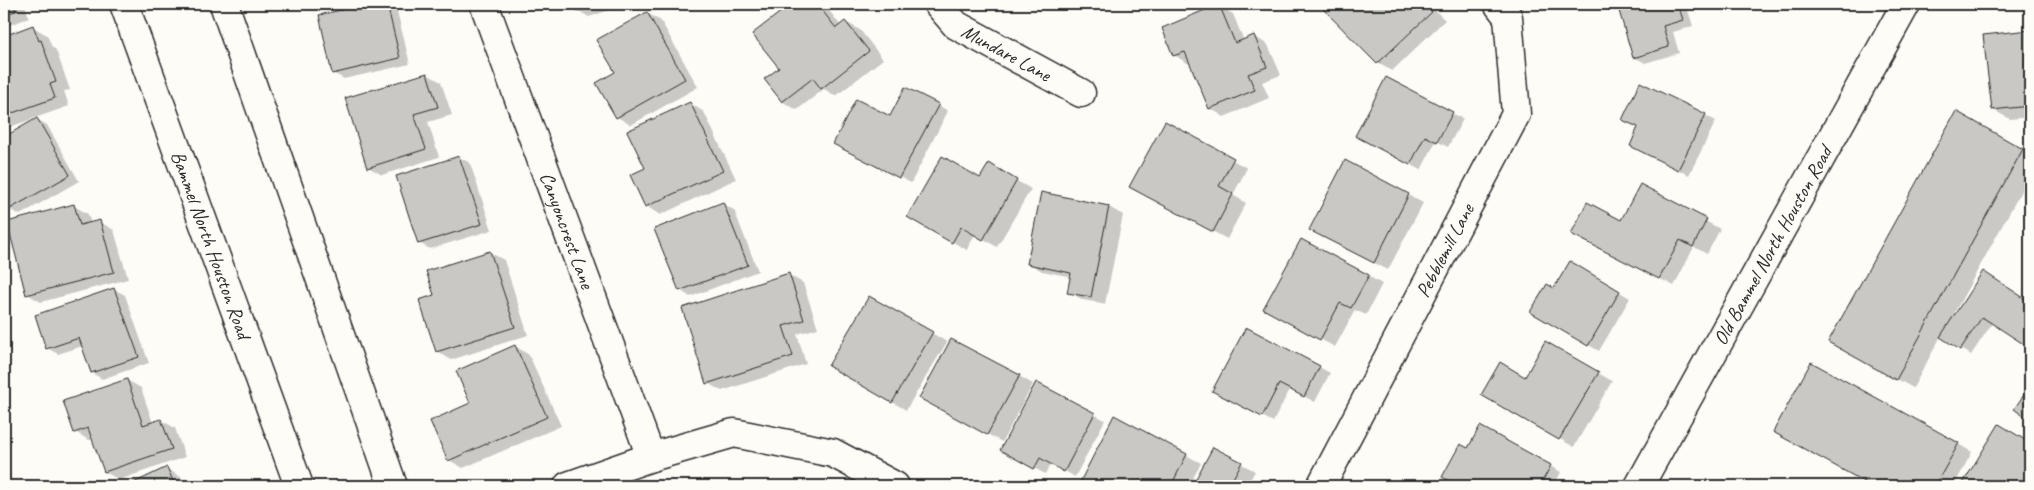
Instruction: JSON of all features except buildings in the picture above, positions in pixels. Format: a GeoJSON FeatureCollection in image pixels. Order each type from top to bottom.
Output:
{"type":"FeatureCollection","features":[{"type":"Feature","properties":{"kind":"street","name":"Bammel North Houston Road"},"geometry":{"type":"LineString","coordinates":[[124,4],[299,486]]}},
{"type":"Feature","properties":{"kind":"street"},"geometry":{"type":"LineString","coordinates":[[224,4],[392,486]]}},
{"type":"Feature","properties":{"kind":"street","name":"Canyoncrest Lane"},"geometry":{"type":"LineString","coordinates":[[484,4],[651,457]]}},
{"type":"Feature","properties":{"kind":"street","name":"Mundare Lane"},"geometry":{"type":"LineString","coordinates":[[938,4],[956,25],[1080,93]]}},
{"type":"Feature","properties":{"kind":"street","name":"Pebblemill Lane"},"geometry":{"type":"LineString","coordinates":[[1321,486],[1516,114],[1508,17],[1498,4]]}},
{"type":"Feature","properties":{"kind":"street","name":"Old Bammel North Houston Road"},"geometry":{"type":"LineString","coordinates":[[1639,486],[1906,4]]}},
{"type":"Feature","properties":{"kind":"street"},"geometry":{"type":"LineString","coordinates":[[568,486],[651,457],[734,433],[833,453],[895,486]]}}]}
